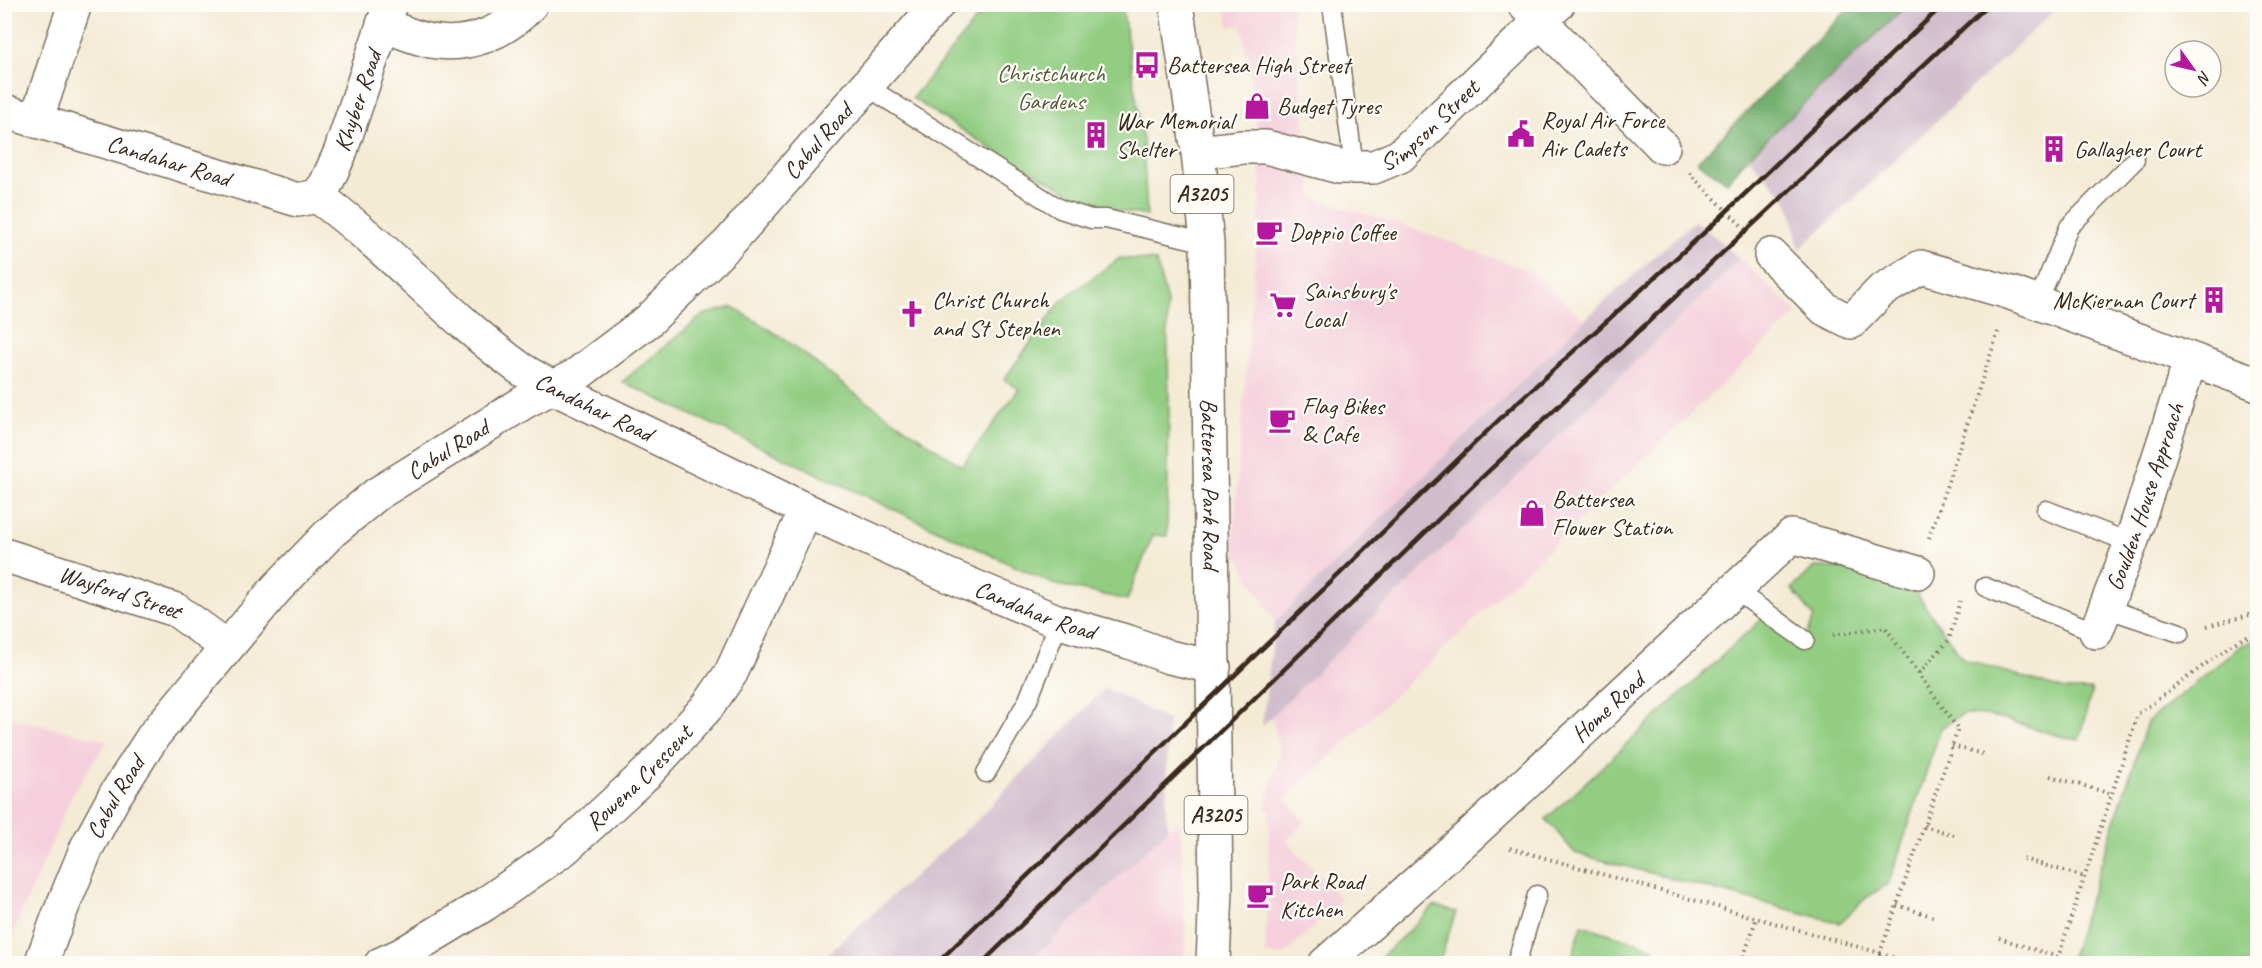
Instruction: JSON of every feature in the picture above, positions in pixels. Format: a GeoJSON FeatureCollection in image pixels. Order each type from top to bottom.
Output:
{"type":"FeatureCollection","features":[{"type":"Feature","properties":{"kind":"main road"},"geometry":{"type":"LineString","coordinates":[[36,121],[75,4]]}},
{"type":"Feature","properties":{"kind":"main road"},"geometry":{"type":"LineString","coordinates":[[386,15],[430,41],[458,42],[494,34],[524,13],[531,4]]}},
{"type":"Feature","properties":{"kind":"main road","name":"Cabul Road"},"geometry":{"type":"LineString","coordinates":[[41,963],[87,847],[114,797],[154,735],[226,646],[284,580],[332,532],[377,494],[526,401],[575,376],[648,321],[728,244],[938,4]]}},
{"type":"Feature","properties":{"kind":"main road","name":"Battersea Park Road"},"geometry":{"type":"LineString","coordinates":[[1176,4],[1198,152],[1207,243],[1214,667],[1216,917],[1213,963]]}},
{"type":"Feature","properties":{"kind":"main road"},"geometry":{"type":"LineString","coordinates":[[1540,10],[1663,147]]}},
{"type":"Feature","properties":{"kind":"main road","name":"Simpson Street"},"geometry":{"type":"LineString","coordinates":[[1198,152],[1266,147],[1340,167],[1374,167],[1400,156],[1540,10]]}},
{"type":"Feature","properties":{"kind":"main road","name":"Khyber Road"},"geometry":{"type":"LineString","coordinates":[[318,196],[340,153],[386,15]]}},
{"type":"Feature","properties":{"kind":"main road","name":"Candahar Road"},"geometry":{"type":"LineString","coordinates":[[4,111],[298,200],[318,196],[519,368],[554,388],[806,510],[945,574],[1059,622],[1129,642],[1169,657],[1214,667]]}},
{"type":"Feature","properties":{"kind":"main road"},"geometry":{"type":"LineString","coordinates":[[1771,255],[1825,309],[1851,322],[1881,291],[1921,267],[2024,298],[2190,361],[2258,384]]}},
{"type":"Feature","properties":{"kind":"main road","name":"Goulden House Approach"},"geometry":{"type":"LineString","coordinates":[[2101,620],[2132,543],[2190,361]]}},
{"type":"Feature","properties":{"kind":"main road","name":"Rowena Crescent"},"geometry":{"type":"LineString","coordinates":[[381,963],[401,955],[485,904],[564,849],[648,772],[708,706],[731,673],[806,510]]}},
{"type":"Feature","properties":{"kind":"main road","name":"Home Road"},"geometry":{"type":"LineString","coordinates":[[1326,963],[1469,836],[1792,536],[1918,573]]}},
{"type":"Feature","properties":{"kind":"main road","name":"Wayford Street"},"geometry":{"type":"LineString","coordinates":[[4,555],[176,610],[226,646]]}},
{"type":"Feature","properties":{"kind":"lane"},"geometry":{"type":"LineString","coordinates":[[1332,4],[1354,167]]}},
{"type":"Feature","properties":{"kind":"lane"},"geometry":{"type":"LineString","coordinates":[[866,86],[1060,209],[1091,219],[1106,219],[1207,243]]}},
{"type":"Feature","properties":{"kind":"lane"},"geometry":{"type":"LineString","coordinates":[[2024,298],[2069,227],[2135,160]]}},
{"type":"Feature","properties":{"kind":"lane"},"geometry":{"type":"LineString","coordinates":[[2046,510],[2132,543]]}},
{"type":"Feature","properties":{"kind":"lane"},"geometry":{"type":"LineString","coordinates":[[1985,587],[2101,620],[2180,633]]}},
{"type":"Feature","properties":{"kind":"lane"},"geometry":{"type":"LineString","coordinates":[[1735,590],[1805,640]]}},
{"type":"Feature","properties":{"kind":"lane"},"geometry":{"type":"LineString","coordinates":[[986,773],[1028,700],[1059,622]]}},
{"type":"Feature","properties":{"kind":"lane"},"geometry":{"type":"LineString","coordinates":[[1516,963],[1537,896]]}},
{"type":"Feature","properties":{"kind":"path"},"geometry":{"type":"LineString","coordinates":[[1663,147],[1771,255]]}},
{"type":"Feature","properties":{"kind":"path"},"geometry":{"type":"LineString","coordinates":[[1918,573],[2024,298]]}},
{"type":"Feature","properties":{"kind":"path"},"geometry":{"type":"LineString","coordinates":[[1918,674],[1949,640],[1966,580],[1985,587]]}},
{"type":"Feature","properties":{"kind":"path"},"geometry":{"type":"LineString","coordinates":[[2180,633],[2249,615],[2258,615]]}},
{"type":"Feature","properties":{"kind":"path"},"geometry":{"type":"LineString","coordinates":[[1805,640],[1885,627],[1958,729],[1880,953]]}},
{"type":"Feature","properties":{"kind":"path"},"geometry":{"type":"LineString","coordinates":[[2056,963],[2138,714],[2234,643],[2258,632]]}},
{"type":"Feature","properties":{"kind":"path"},"geometry":{"type":"LineString","coordinates":[[1952,746],[1983,754]]}},
{"type":"Feature","properties":{"kind":"path"},"geometry":{"type":"LineString","coordinates":[[2050,776],[2112,794]]}},
{"type":"Feature","properties":{"kind":"path"},"geometry":{"type":"LineString","coordinates":[[1924,826],[1958,836]]}},
{"type":"Feature","properties":{"kind":"path"},"geometry":{"type":"LineString","coordinates":[[1469,836],[1915,963]]}},
{"type":"Feature","properties":{"kind":"path"},"geometry":{"type":"LineString","coordinates":[[2023,860],[2085,877]]}},
{"type":"Feature","properties":{"kind":"path"},"geometry":{"type":"LineString","coordinates":[[1897,905],[1934,917]]}},
{"type":"Feature","properties":{"kind":"path"},"geometry":{"type":"LineString","coordinates":[[1742,962],[1757,917]]}},
{"type":"Feature","properties":{"kind":"path"},"geometry":{"type":"LineString","coordinates":[[1999,938],[2058,957],[2061,963]]}},
{"type":"Feature","properties":{"kind":"shaded area"},"geometry":{"type":"Polygon","coordinates":[[[1226,5],[1291,5],[1313,198],[1408,227],[1532,272],[1584,320],[1275,622],[1232,547],[1261,184],[1254,103],[1242,25],[1229,27],[1226,5]]]}},
{"type":"Feature","properties":{"kind":"shaded area"},"geometry":{"type":"Polygon","coordinates":[[[1907,5],[2060,5],[1799,250],[1791,210],[1784,196],[1748,157],[1907,5]]]}},
{"type":"Feature","properties":{"kind":"shaded area"},"geometry":{"type":"Polygon","coordinates":[[[1694,221],[1740,259],[1262,726],[1275,622],[1584,320],[1694,221]]]}},
{"type":"Feature","properties":{"kind":"shaded area"},"geometry":{"type":"Polygon","coordinates":[[[1740,259],[1797,313],[1286,799],[1305,822],[1287,841],[1341,900],[1283,956],[1265,955],[1270,811],[1265,809],[1280,753],[1272,717],[1740,259]]]}},
{"type":"Feature","properties":{"kind":"shaded area"},"geometry":{"type":"Polygon","coordinates":[[[1105,688],[1168,720],[1166,811],[1168,829],[1037,955],[1027,964],[817,963],[978,819],[1105,688]]]}},
{"type":"Feature","properties":{"kind":"shaded area"},"geometry":{"type":"Polygon","coordinates":[[[5,716],[107,741],[73,793],[5,952],[5,716]]]}},
{"type":"Feature","properties":{"kind":"shaded area"},"geometry":{"type":"Polygon","coordinates":[[[1180,820],[1186,939],[1183,963],[1044,963],[1037,955],[1180,820]]]}},
{"type":"Feature","properties":{"kind":"green space","name":"Christchurch Gardens"},"geometry":{"type":"Polygon","coordinates":[[[988,5],[1122,5],[1143,142],[1147,216],[1095,206],[995,151],[912,98],[988,5]]]}},
{"type":"Feature","properties":{"kind":"green space"},"geometry":{"type":"Polygon","coordinates":[[[1852,5],[1907,5],[1748,157],[1727,182],[1697,162],[1852,5]]]}},
{"type":"Feature","properties":{"kind":"green space"},"geometry":{"type":"Polygon","coordinates":[[[1120,258],[1156,261],[1167,302],[1169,404],[1167,536],[1153,535],[1127,600],[1053,584],[622,382],[703,315],[733,307],[786,340],[850,390],[962,466],[1019,389],[1004,379],[1062,300],[1120,258]]]}},
{"type":"Feature","properties":{"kind":"green space"},"geometry":{"type":"Polygon","coordinates":[[[1814,567],[1852,568],[1908,582],[1963,659],[2066,690],[2092,690],[2079,740],[1978,714],[1962,715],[1941,728],[1889,883],[1866,898],[1840,923],[1575,853],[1546,819],[1763,618],[1794,645],[1805,640],[1814,617],[1792,589],[1814,567]]]}},
{"type":"Feature","properties":{"kind":"green space"},"geometry":{"type":"Polygon","coordinates":[[[2257,639],[2257,963],[2072,963],[2070,960],[2147,722],[2241,646],[2257,639]]]}},
{"type":"Feature","properties":{"kind":"green space"},"geometry":{"type":"Polygon","coordinates":[[[1434,906],[1456,912],[1439,963],[1375,963],[1434,906]]]}},
{"type":"Feature","properties":{"kind":"green space"},"geometry":{"type":"Polygon","coordinates":[[[1582,925],[1654,948],[1649,963],[1570,963],[1582,925]]]}},
{"type":"Feature","properties":{"kind":"railway"},"geometry":{"type":"LineString","coordinates":[[936,964],[1509,410],[1707,230],[1944,4]]}},
{"type":"Feature","properties":{"kind":"railway"},"geometry":{"type":"LineString","coordinates":[[981,964],[1478,481],[1989,4]]}},
{"type":"Feature","properties":{"kind":"place","name":"Battersea High Street"},"geometry":{"type":"Point","coordinates":[1147,65]}},
{"type":"Feature","properties":{"kind":"place","name":"Budget Tyres"},"geometry":{"type":"Point","coordinates":[1257,106]}},
{"type":"Feature","properties":{"kind":"place","name":"Royal Air Force Air Cadets"},"geometry":{"type":"Point","coordinates":[1521,134]}},
{"type":"Feature","properties":{"kind":"place","name":"War Memorial Shelter"},"geometry":{"type":"Point","coordinates":[1096,135]}},
{"type":"Feature","properties":{"kind":"place","name":"Gallagher Court"},"geometry":{"type":"Point","coordinates":[2054,149]}},
{"type":"Feature","properties":{"kind":"place","name":"Doppio Coffee"},"geometry":{"type":"Point","coordinates":[1269,232]}},
{"type":"Feature","properties":{"kind":"place","name":"McKiernan Court"},"geometry":{"type":"Point","coordinates":[2214,300]}},
{"type":"Feature","properties":{"kind":"place","name":"Sainsbury's Local"},"geometry":{"type":"Point","coordinates":[1283,305]}},
{"type":"Feature","properties":{"kind":"place","name":"Christ Church and St Stephen"},"geometry":{"type":"Point","coordinates":[912,314]}},
{"type":"Feature","properties":{"kind":"place","name":"Flag Bikes & Cafe"},"geometry":{"type":"Point","coordinates":[1282,420]}},
{"type":"Feature","properties":{"kind":"place","name":"Battersea Flower Station"},"geometry":{"type":"Point","coordinates":[1532,513]}},
{"type":"Feature","properties":{"kind":"place","name":"Park Road Kitchen"},"geometry":{"type":"Point","coordinates":[1260,895]}}]}
